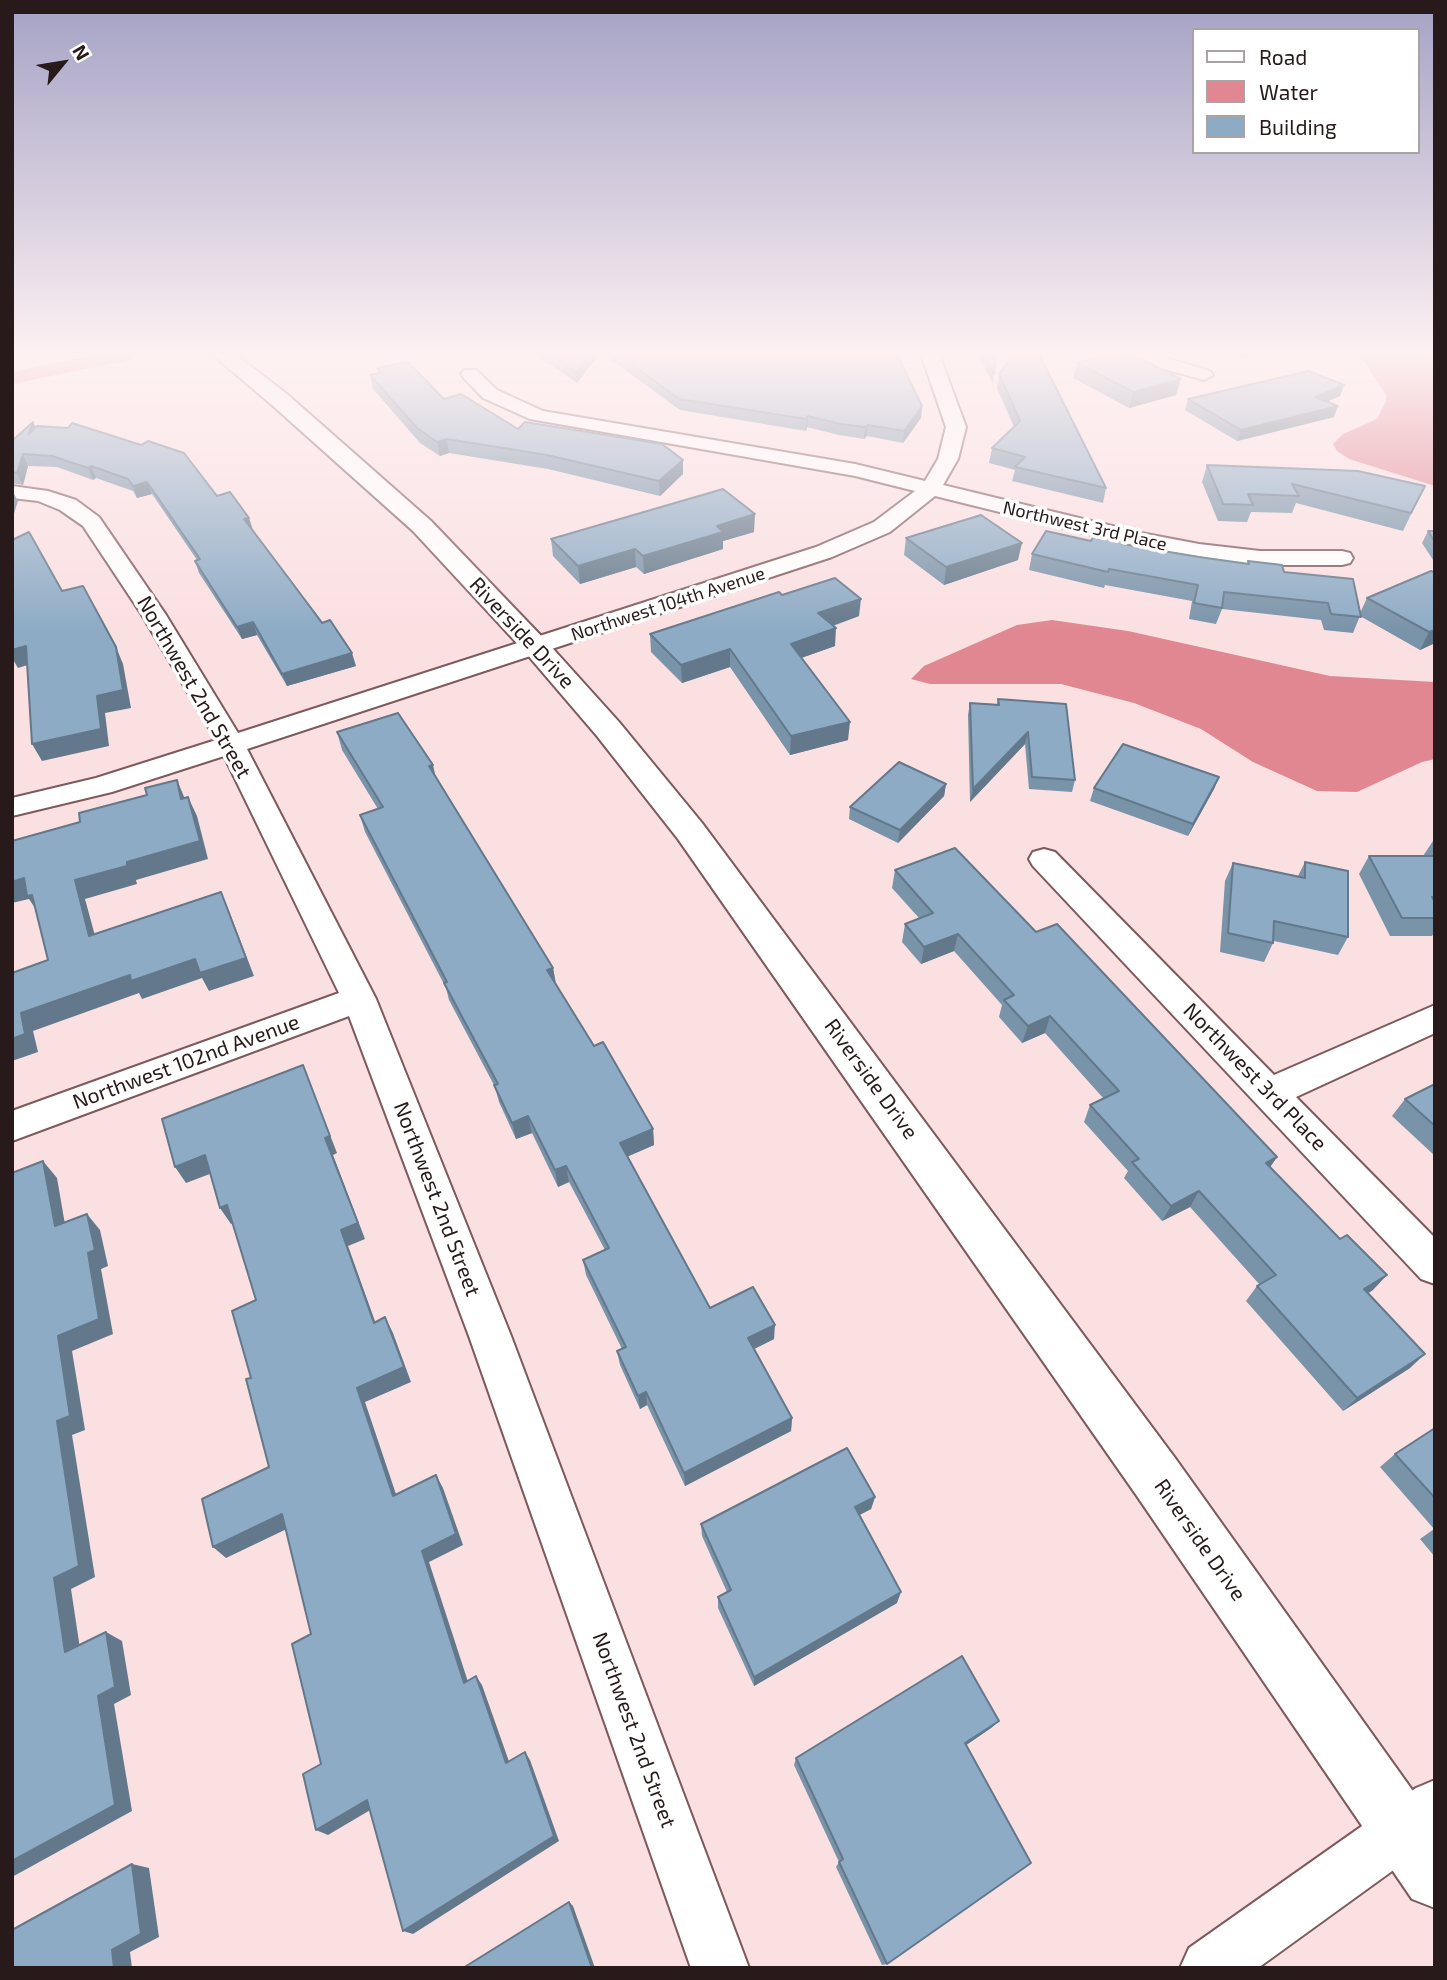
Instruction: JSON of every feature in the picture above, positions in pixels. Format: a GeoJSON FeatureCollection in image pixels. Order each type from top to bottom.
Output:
{"type":"FeatureCollection","features":[{"type":"Feature","properties":{"kind":"street","name":"Riverside Drive"},"geometry":{"type":"LineString","coordinates":[[333,446],[422,526],[536,647],[608,729],[690,831],[1140,1454],[1424,1838]]}},
{"type":"Feature","properties":{"kind":"street","name":"Northwest 3rd Place"},"geometry":{"type":"LineString","coordinates":[[720,446],[855,470],[1141,540],[1199,551],[1261,558],[1342,558]]}},
{"type":"Feature","properties":{"kind":"street","name":"Northwest 104th Avenue"},"geometry":{"type":"LineString","coordinates":[[12,807],[102,786],[824,552],[882,527],[930,490],[948,459],[951,446]]}},
{"type":"Feature","properties":{"kind":"street","name":"Northwest 2nd Street"},"geometry":{"type":"LineString","coordinates":[[27,494],[68,505],[91,522],[154,615],[232,745],[359,999],[490,1336],[720,1968]]}},
{"type":"Feature","properties":{"kind":"street","name":"Northwest 3rd Place"},"geometry":{"type":"LineString","coordinates":[[1044,859],[1435,1266]]}},
{"type":"Feature","properties":{"kind":"street","name":"Northwest 102nd Avenue"},"geometry":{"type":"LineString","coordinates":[[12,1126],[359,999]]}},
{"type":"Feature","properties":{"kind":"street"},"geometry":{"type":"LineString","coordinates":[[1270,1093],[1435,1018]]}},
{"type":"Feature","properties":{"kind":"street"},"geometry":{"type":"LineString","coordinates":[[1209,1968],[1424,1838]]}},
{"type":"Feature","properties":{"kind":"water"},"geometry":{"type":"Polygon","coordinates":[[[1334,446],[1435,446],[1435,486],[1349,459],[1334,446]]]}},
{"type":"Feature","properties":{"kind":"water"},"geometry":{"type":"Polygon","coordinates":[[[1052,620],[1128,631],[1330,676],[1435,682],[1435,759],[1422,762],[1357,792],[1317,791],[1253,762],[1201,729],[1134,703],[1061,684],[930,684],[911,679],[924,666],[1017,625],[1052,620]]]}},
{"type":"Feature","properties":{"kind":"building"},"geometry":{"type":"Polygon","coordinates":[[[12,446],[164,446],[184,453],[217,496],[230,492],[249,518],[244,519],[322,623],[330,620],[352,653],[282,674],[253,622],[237,627],[195,561],[200,559],[147,482],[133,486],[128,479],[52,456],[23,454],[17,473],[12,472],[12,446]]]}},
{"type":"Feature","properties":{"kind":"building"},"geometry":{"type":"Polygon","coordinates":[[[493,446],[665,446],[683,460],[659,481],[547,455],[493,446]]]}},
{"type":"Feature","properties":{"kind":"building"},"geometry":{"type":"Polygon","coordinates":[[[1085,446],[1106,488],[1015,467],[1025,457],[992,448],[1085,446]]]}},
{"type":"Feature","properties":{"kind":"building"},"geometry":{"type":"Polygon","coordinates":[[[1207,465],[1358,471],[1425,486],[1411,513],[1292,484],[1299,496],[1248,494],[1253,505],[1223,504],[1207,465]]]}},
{"type":"Feature","properties":{"kind":"building"},"geometry":{"type":"Polygon","coordinates":[[[723,489],[755,514],[717,526],[723,532],[643,556],[635,549],[578,566],[551,539],[723,489]]]}},
{"type":"Feature","properties":{"kind":"building"},"geometry":{"type":"Polygon","coordinates":[[[981,515],[1022,543],[946,567],[906,538],[981,515]]]}},
{"type":"Feature","properties":{"kind":"building"},"geometry":{"type":"Polygon","coordinates":[[[1046,531],[1091,541],[1094,535],[1123,542],[1122,544],[1199,557],[1249,564],[1248,561],[1282,565],[1284,572],[1353,579],[1361,617],[1331,614],[1328,603],[1224,592],[1222,608],[1194,603],[1198,585],[1109,569],[1108,572],[1032,554],[1046,531]]]}},
{"type":"Feature","properties":{"kind":"building"},"geometry":{"type":"Polygon","coordinates":[[[1428,531],[1435,531],[1435,542],[1428,531]]]}},
{"type":"Feature","properties":{"kind":"building"},"geometry":{"type":"Polygon","coordinates":[[[29,532],[62,591],[83,586],[116,647],[123,690],[97,696],[101,729],[32,744],[26,646],[12,650],[12,540],[29,532]]]}},
{"type":"Feature","properties":{"kind":"building"},"geometry":{"type":"Polygon","coordinates":[[[1431,571],[1435,573],[1435,630],[1429,632],[1367,598],[1431,571]]]}},
{"type":"Feature","properties":{"kind":"building"},"geometry":{"type":"Polygon","coordinates":[[[835,578],[861,599],[818,613],[836,628],[791,644],[850,722],[791,736],[730,649],[681,665],[650,634],[779,592],[782,595],[835,578]]]}},
{"type":"Feature","properties":{"kind":"building"},"geometry":{"type":"Polygon","coordinates":[[[998,699],[1066,704],[1075,780],[1032,777],[1028,732],[973,789],[970,703],[999,705],[998,699]]]}},
{"type":"Feature","properties":{"kind":"building"},"geometry":{"type":"Polygon","coordinates":[[[398,713],[433,765],[429,766],[553,968],[547,970],[594,1046],[603,1042],[653,1129],[620,1143],[710,1308],[753,1287],[775,1325],[748,1338],[792,1418],[684,1473],[646,1392],[638,1396],[617,1351],[626,1347],[583,1260],[609,1248],[566,1166],[555,1170],[528,1116],[512,1123],[494,1085],[498,1084],[360,815],[383,807],[337,732],[398,713]]]}},
{"type":"Feature","properties":{"kind":"building"},"geometry":{"type":"Polygon","coordinates":[[[1123,744],[1219,777],[1193,824],[1094,788],[1123,744]]]}},
{"type":"Feature","properties":{"kind":"building"},"geometry":{"type":"Polygon","coordinates":[[[899,762],[946,784],[900,830],[850,807],[899,762]]]}},
{"type":"Feature","properties":{"kind":"building"},"geometry":{"type":"Polygon","coordinates":[[[177,780],[181,799],[188,797],[200,841],[127,862],[127,866],[75,880],[89,936],[221,892],[246,958],[200,973],[195,959],[131,981],[130,975],[21,1013],[25,1034],[12,1039],[12,973],[48,960],[32,895],[27,896],[24,878],[12,882],[12,841],[80,822],[79,813],[147,795],[145,788],[177,780]]]}},
{"type":"Feature","properties":{"kind":"building"},"geometry":{"type":"Polygon","coordinates":[[[955,848],[1036,932],[1057,924],[1277,1157],[1266,1163],[1340,1239],[1347,1235],[1387,1275],[1364,1289],[1425,1354],[1357,1398],[1257,1286],[1276,1275],[1199,1191],[1171,1206],[1132,1162],[1139,1159],[1090,1105],[1119,1091],[1050,1016],[1028,1026],[1004,1000],[1014,995],[958,934],[924,947],[905,924],[933,913],[895,870],[955,848]]]}},
{"type":"Feature","properties":{"kind":"building"},"geometry":{"type":"Polygon","coordinates":[[[1369,856],[1435,856],[1435,897],[1432,897],[1435,902],[1435,918],[1402,918],[1369,856]]]}},
{"type":"Feature","properties":{"kind":"building"},"geometry":{"type":"Polygon","coordinates":[[[1305,862],[1348,871],[1348,937],[1274,921],[1273,943],[1228,933],[1233,863],[1305,878],[1305,862]]]}},
{"type":"Feature","properties":{"kind":"building"},"geometry":{"type":"Polygon","coordinates":[[[303,1065],[330,1136],[325,1138],[358,1223],[341,1230],[374,1323],[385,1317],[404,1367],[357,1388],[393,1496],[436,1475],[456,1534],[422,1551],[464,1683],[476,1676],[506,1763],[525,1752],[554,1836],[403,1931],[367,1800],[316,1830],[303,1774],[321,1764],[292,1644],[311,1634],[282,1514],[213,1547],[202,1499],[269,1467],[246,1379],[251,1378],[232,1311],[256,1300],[227,1205],[220,1208],[205,1155],[175,1167],[162,1119],[303,1065]]]}},
{"type":"Feature","properties":{"kind":"building"},"geometry":{"type":"Polygon","coordinates":[[[1435,1084],[1435,1126],[1405,1099],[1435,1084]]]}},
{"type":"Feature","properties":{"kind":"building"},"geometry":{"type":"Polygon","coordinates":[[[43,1161],[55,1226],[87,1214],[95,1250],[88,1253],[99,1319],[58,1336],[70,1416],[57,1421],[79,1566],[54,1578],[65,1652],[106,1632],[115,1687],[98,1696],[115,1805],[12,1861],[12,1173],[43,1161]]]}},
{"type":"Feature","properties":{"kind":"building"},"geometry":{"type":"Polygon","coordinates":[[[1435,1428],[1435,1498],[1395,1454],[1435,1428]]]}},
{"type":"Feature","properties":{"kind":"building"},"geometry":{"type":"Polygon","coordinates":[[[847,1448],[875,1497],[855,1507],[901,1592],[754,1677],[718,1597],[731,1590],[701,1524],[847,1448]]]}},
{"type":"Feature","properties":{"kind":"building"},"geometry":{"type":"Polygon","coordinates":[[[962,1656],[999,1721],[965,1743],[1031,1863],[887,1964],[839,1862],[843,1859],[796,1758],[962,1656]]]}},
{"type":"Feature","properties":{"kind":"building"},"geometry":{"type":"Polygon","coordinates":[[[132,1864],[141,1934],[112,1950],[114,1968],[12,1968],[12,1930],[132,1864]]]}},
{"type":"Feature","properties":{"kind":"building"},"geometry":{"type":"Polygon","coordinates":[[[569,1902],[592,1968],[463,1968],[569,1902]]]}}]}
